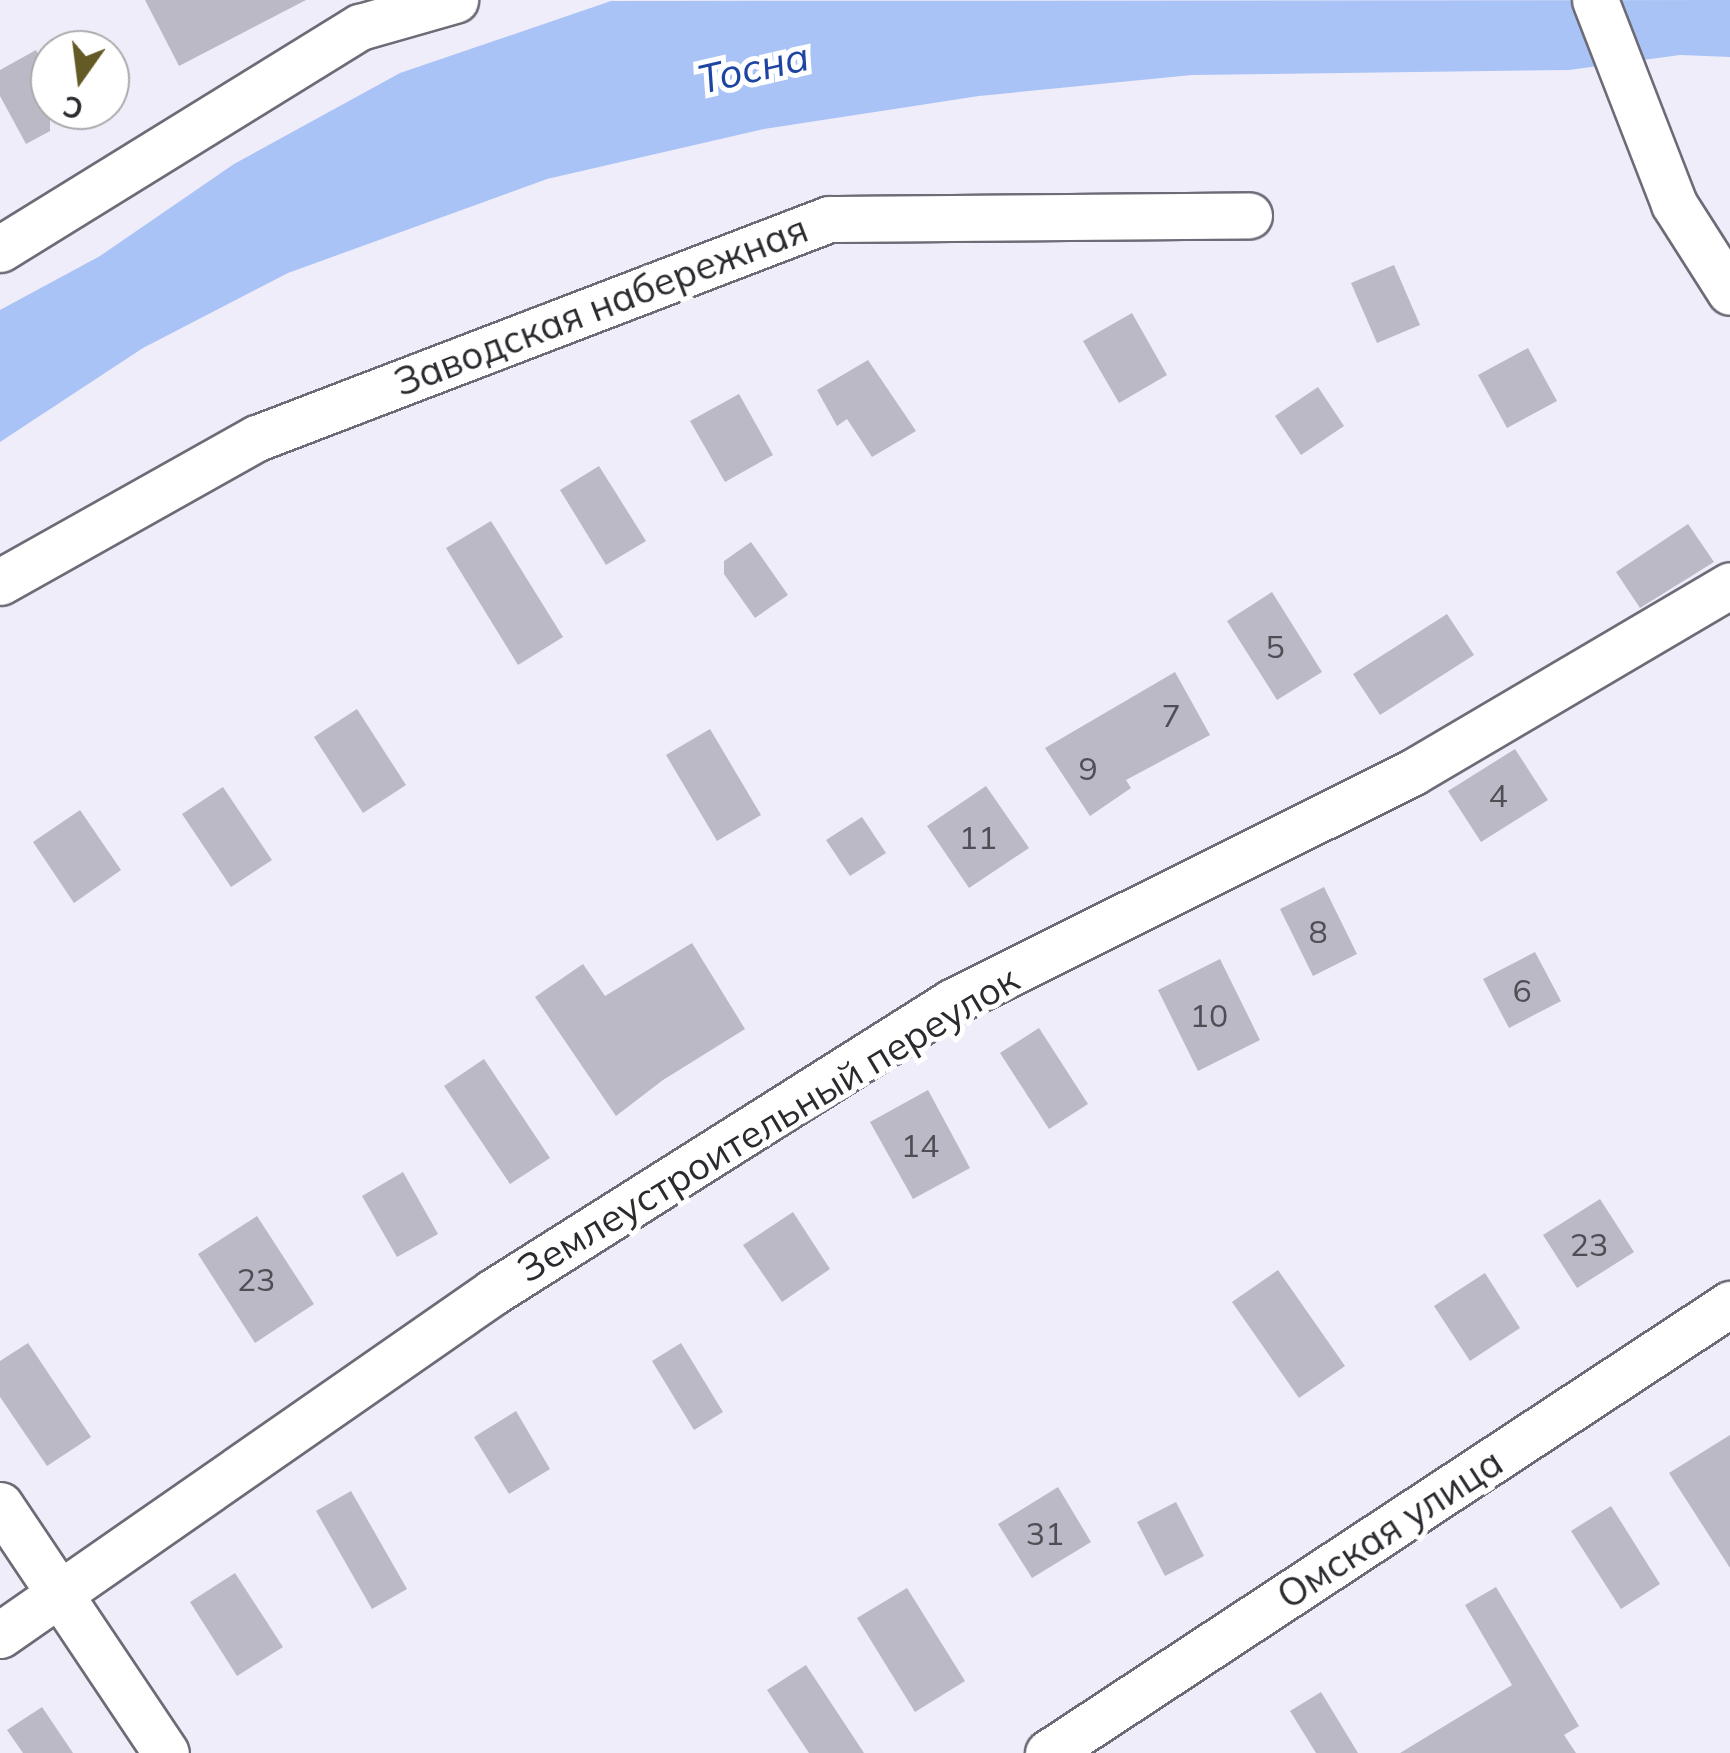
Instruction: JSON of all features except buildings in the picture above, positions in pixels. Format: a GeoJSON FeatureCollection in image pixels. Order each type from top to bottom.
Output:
{"type":"FeatureCollection","features":[{"type":"Feature","properties":{"kind":"street"},"geometry":{"type":"LineString","coordinates":[[0,249],[360,27],[455,0]]}},
{"type":"Feature","properties":{"kind":"street"},"geometry":{"type":"LineString","coordinates":[[1595,0],[1674,204],[1730,292]]}},
{"type":"Feature","properties":{"kind":"street","name":"Заводская набережная"},"geometry":{"type":"LineString","coordinates":[[0,582],[257,438],[829,219],[1248,215]]}},
{"type":"Feature","properties":{"kind":"street","name":"Землеустроительный переулок"},"geometry":{"type":"LineString","coordinates":[[0,1636],[493,1292],[952,1002],[1413,772],[1730,585]]}},
{"type":"Feature","properties":{"kind":"street","name":"Омская улица"},"geometry":{"type":"LineString","coordinates":[[1048,1753],[1730,1304]]}},
{"type":"Feature","properties":{"kind":"street"},"geometry":{"type":"LineString","coordinates":[[0,1504],[166,1753]]}},
{"type":"Feature","properties":{"kind":"water","name":"Тосна"},"geometry":{"type":"Polygon","coordinates":[[[1730,0],[1730,57],[1680,55],[1569,70],[1192,75],[979,96],[764,129],[547,179],[288,273],[143,348],[0,442],[0,310],[100,256],[234,164],[400,73],[611,1],[1730,0]]]}}]}
